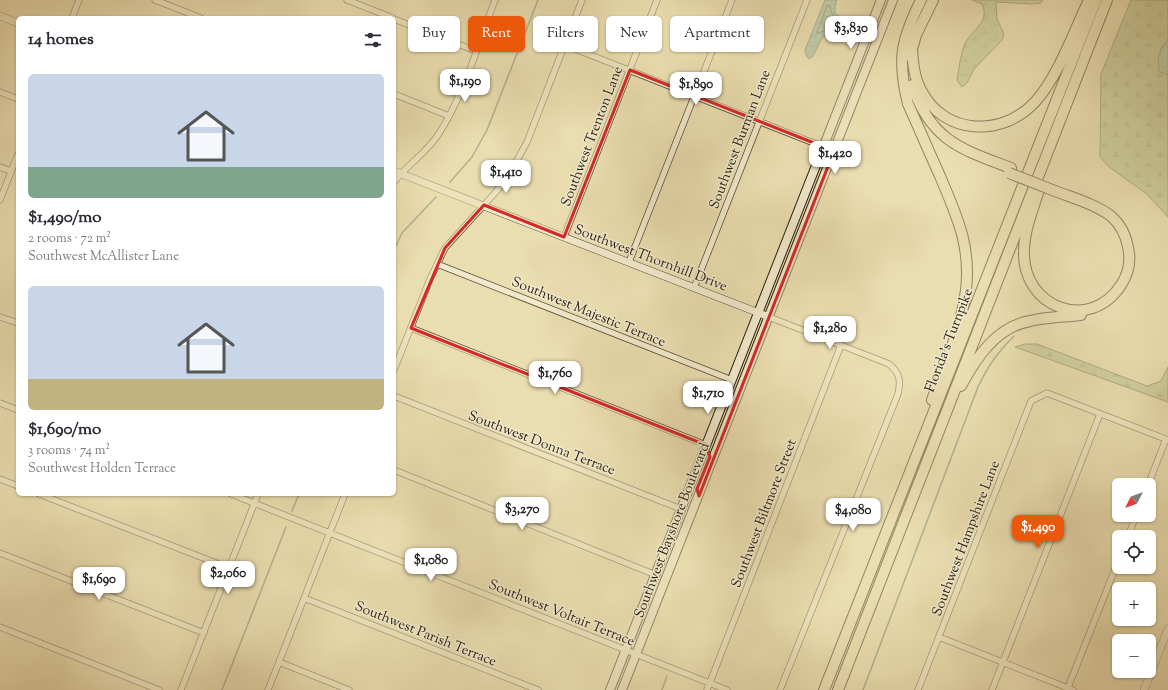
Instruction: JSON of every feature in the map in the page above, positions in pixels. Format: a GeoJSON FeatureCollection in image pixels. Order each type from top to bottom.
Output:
{"type":"FeatureCollection","features":[{"type":"Feature","properties":{"kind":"highway"},"geometry":{"type":"LineString","coordinates":[[906,482],[914,451],[957,330],[966,290],[966,250],[960,223],[908,104],[905,90],[901,50],[907,29],[921,0]]}},
{"type":"Feature","properties":{"kind":"highway"},"geometry":{"type":"LineString","coordinates":[[934,0],[916,35],[909,59],[911,80],[923,112],[931,123],[942,135],[962,149],[1010,170],[1102,204],[1122,219],[1129,231],[1135,248],[1134,266],[1130,282],[1121,295],[1110,305],[1098,311],[1083,315],[1029,321],[998,336],[978,356],[947,410]]}},
{"type":"Feature","properties":{"kind":"highway"},"geometry":{"type":"LineString","coordinates":[[912,49],[913,67],[921,91],[934,108],[943,116],[955,123],[967,126],[990,127],[1002,124],[1014,120],[1025,112],[1044,91],[1089,0]]}},
{"type":"Feature","properties":{"kind":"highway","name":"Florida's Turnpike"},"geometry":{"type":"LineString","coordinates":[[824,690],[1096,0]]}},
{"type":"Feature","properties":{"kind":"highway","name":"Florida's Turnpike"},"geometry":{"type":"LineString","coordinates":[[838,690],[1107,0]]}},
{"type":"Feature","properties":{"kind":"highway"},"geometry":{"type":"LineString","coordinates":[[905,90],[927,127],[947,146],[962,154],[1010,170]]}},
{"type":"Feature","properties":{"kind":"highway"},"geometry":{"type":"LineString","coordinates":[[1056,188],[1100,209],[1111,216],[1126,237],[1130,253],[1129,266],[1125,279],[1117,291],[1108,300],[1094,308],[1083,310],[1068,309],[1047,301],[1030,283],[1024,261],[1024,250],[1031,217],[1067,102]]}},
{"type":"Feature","properties":{"kind":"main road","name":"Southwest Bayshore Boulevard"},"geometry":{"type":"LineString","coordinates":[[610,690],[824,147],[880,0]]}},
{"type":"Feature","properties":{"kind":"main road"},"geometry":{"type":"LineString","coordinates":[[887,14],[886,7],[889,0]]}},
{"type":"Feature","properties":{"kind":"main road","name":"Southwest Bayshore Boulevard"},"geometry":{"type":"LineString","coordinates":[[622,690],[893,0]]}},
{"type":"Feature","properties":{"kind":"main road"},"geometry":{"type":"LineString","coordinates":[[723,434],[718,430],[718,426],[729,398],[727,393]]}},
{"type":"Feature","properties":{"kind":"main road"},"geometry":{"type":"LineString","coordinates":[[699,496],[697,489],[710,457],[710,452],[706,445]]}},
{"type":"Feature","properties":{"kind":"street"},"geometry":{"type":"LineString","coordinates":[[73,16],[79,0]]}},
{"type":"Feature","properties":{"kind":"street"},"geometry":{"type":"LineString","coordinates":[[155,0],[196,16]]}},
{"type":"Feature","properties":{"kind":"street"},"geometry":{"type":"LineString","coordinates":[[347,0],[388,16]]}},
{"type":"Feature","properties":{"kind":"street"},"geometry":{"type":"LineString","coordinates":[[489,16],[495,0]]}},
{"type":"Feature","properties":{"kind":"street"},"geometry":{"type":"LineString","coordinates":[[576,16],[582,0]]}},
{"type":"Feature","properties":{"kind":"street","name":"Southwest Trenton Lane"},"geometry":{"type":"LineString","coordinates":[[564,237],[657,0]]}},
{"type":"Feature","properties":{"kind":"street"},"geometry":{"type":"LineString","coordinates":[[629,262],[732,0]]}},
{"type":"Feature","properties":{"kind":"street","name":"Southwest Burman Lane"},"geometry":{"type":"LineString","coordinates":[[694,288],[807,0]]}},
{"type":"Feature","properties":{"kind":"street"},"geometry":{"type":"LineString","coordinates":[[0,16],[16,22]]}},
{"type":"Feature","properties":{"kind":"street"},"geometry":{"type":"LineString","coordinates":[[396,19],[468,48]]}},
{"type":"Feature","properties":{"kind":"street"},"geometry":{"type":"LineString","coordinates":[[397,172],[423,153],[437,136],[449,116],[476,52]]}},
{"type":"Feature","properties":{"kind":"street"},"geometry":{"type":"LineString","coordinates":[[396,365],[437,264],[445,248],[484,206],[509,175],[527,142],[562,52]]}},
{"type":"Feature","properties":{"kind":"street"},"geometry":{"type":"LineString","coordinates":[[583,52],[759,120],[834,151]]}},
{"type":"Feature","properties":{"kind":"street"},"geometry":{"type":"LineString","coordinates":[[0,92],[16,99]]}},
{"type":"Feature","properties":{"kind":"street"},"geometry":{"type":"LineString","coordinates":[[396,95],[449,116]]}},
{"type":"Feature","properties":{"kind":"street"},"geometry":{"type":"LineString","coordinates":[[0,200],[16,159]]}},
{"type":"Feature","properties":{"kind":"street"},"geometry":{"type":"LineString","coordinates":[[0,167],[11,171]]}},
{"type":"Feature","properties":{"kind":"street","name":"Southwest Thornhill Drive"},"geometry":{"type":"LineString","coordinates":[[397,172],[842,345],[889,364],[897,371],[900,383],[898,394],[780,690]]}},
{"type":"Feature","properties":{"kind":"street","name":"Southwest Majestic Terrace"},"geometry":{"type":"LineString","coordinates":[[437,264],[732,380]]}},
{"type":"Feature","properties":{"kind":"street"},"geometry":{"type":"LineString","coordinates":[[0,317],[16,323]]}},
{"type":"Feature","properties":{"kind":"street"},"geometry":{"type":"LineString","coordinates":[[411,328],[706,445]]}},
{"type":"Feature","properties":{"kind":"street","name":"Southwest Biltmore Street"},"geometry":{"type":"LineString","coordinates":[[707,690],[842,345]]}},
{"type":"Feature","properties":{"kind":"street","name":"Southwest Hampshire Lane"},"geometry":{"type":"LineString","coordinates":[[918,690],[1032,401],[1037,396],[1047,393],[1100,414]]}},
{"type":"Feature","properties":{"kind":"street","name":"Southwest Donna Terrace"},"geometry":{"type":"LineString","coordinates":[[396,397],[681,510]]}},
{"type":"Feature","properties":{"kind":"street"},"geometry":{"type":"LineString","coordinates":[[0,403],[16,409]]}},
{"type":"Feature","properties":{"kind":"street"},"geometry":{"type":"LineString","coordinates":[[992,690],[1100,414],[1167,440],[1151,478]]}},
{"type":"Feature","properties":{"kind":"street"},"geometry":{"type":"LineString","coordinates":[[396,471],[656,575]]}},
{"type":"Feature","properties":{"kind":"street"},"geometry":{"type":"LineString","coordinates":[[0,479],[16,485]]}},
{"type":"Feature","properties":{"kind":"street"},"geometry":{"type":"LineString","coordinates":[[44,496],[229,568]]}},
{"type":"Feature","properties":{"kind":"street","name":"Southwest Voltair Terrace"},"geometry":{"type":"LineString","coordinates":[[236,496],[727,690]]}},
{"type":"Feature","properties":{"kind":"street"},"geometry":{"type":"LineString","coordinates":[[181,690],[257,496]]}},
{"type":"Feature","properties":{"kind":"street"},"geometry":{"type":"LineString","coordinates":[[268,690],[344,496]]}},
{"type":"Feature","properties":{"kind":"street"},"geometry":{"type":"LineString","coordinates":[[0,553],[204,633]]}},
{"type":"Feature","properties":{"kind":"street"},"geometry":{"type":"LineString","coordinates":[[939,636],[1070,689],[1113,574]]}},
{"type":"Feature","properties":{"kind":"street","name":"Southwest Parish Terrace"},"geometry":{"type":"LineString","coordinates":[[304,598],[538,690]]}},
{"type":"Feature","properties":{"kind":"street"},"geometry":{"type":"LineString","coordinates":[[0,627],[159,690]]}},
{"type":"Feature","properties":{"kind":"street"},"geometry":{"type":"LineString","coordinates":[[1144,690],[1168,629]]}},
{"type":"Feature","properties":{"kind":"street"},"geometry":{"type":"LineString","coordinates":[[279,662],[350,690]]}},
{"type":"Feature","properties":{"kind":"highlighted area"},"geometry":{"type":"Polygon","coordinates":[[[630,70],[834,151],[699,496],[697,489],[710,457],[706,445],[411,328],[445,248],[484,205],[564,237],[630,70]]]}},
{"type":"Feature","properties":{"kind":"green space"},"geometry":{"type":"Polygon","coordinates":[[[972,0],[1043,0],[1041,3],[1032,4],[996,2],[997,19],[1004,34],[1002,40],[974,69],[967,83],[962,87],[957,80],[964,46],[979,26],[984,16],[982,4],[972,0]]]}},
{"type":"Feature","properties":{"kind":"green space"},"geometry":{"type":"Polygon","coordinates":[[[1131,0],[1168,0],[1168,40],[1161,48],[1159,71],[1168,75],[1168,217],[1147,194],[1109,167],[1100,157],[1101,74],[1131,0]]]}},
{"type":"Feature","properties":{"kind":"green space"},"geometry":{"type":"Polygon","coordinates":[[[1025,344],[1037,344],[1147,386],[1161,381],[1168,367],[1168,402],[1015,347],[1025,344]]]}},
{"type":"Feature","properties":{"kind":"water"},"geometry":{"type":"Polygon","coordinates":[[[825,0],[837,0],[835,7],[836,14],[853,24],[849,36],[843,40],[823,36],[813,56],[809,59],[805,50],[825,0]]]}},
{"type":"Feature","properties":{"kind":"water"},"geometry":{"type":"Polygon","coordinates":[[[1168,40],[1168,75],[1159,71],[1158,62],[1159,54],[1168,40]]]}},
{"type":"Feature","properties":{"kind":"waterway"},"geometry":{"type":"LineString","coordinates":[[450,182],[472,157],[487,130],[538,0]]}},
{"type":"Feature","properties":{"kind":"waterway"},"geometry":{"type":"LineString","coordinates":[[396,246],[402,233],[436,197]]}},
{"type":"Feature","properties":{"kind":"waterway"},"geometry":{"type":"LineString","coordinates":[[863,690],[978,387],[993,360],[1014,336]]}},
{"type":"Feature","properties":{"kind":"waterway"},"geometry":{"type":"LineString","coordinates":[[292,511],[298,496]]}},
{"type":"Feature","properties":{"kind":"waterway"},"geometry":{"type":"LineString","coordinates":[[222,690],[286,527]]}},
{"type":"Feature","properties":{"kind":"waterway"},"geometry":{"type":"LineString","coordinates":[[662,690],[667,676]]}}]}
